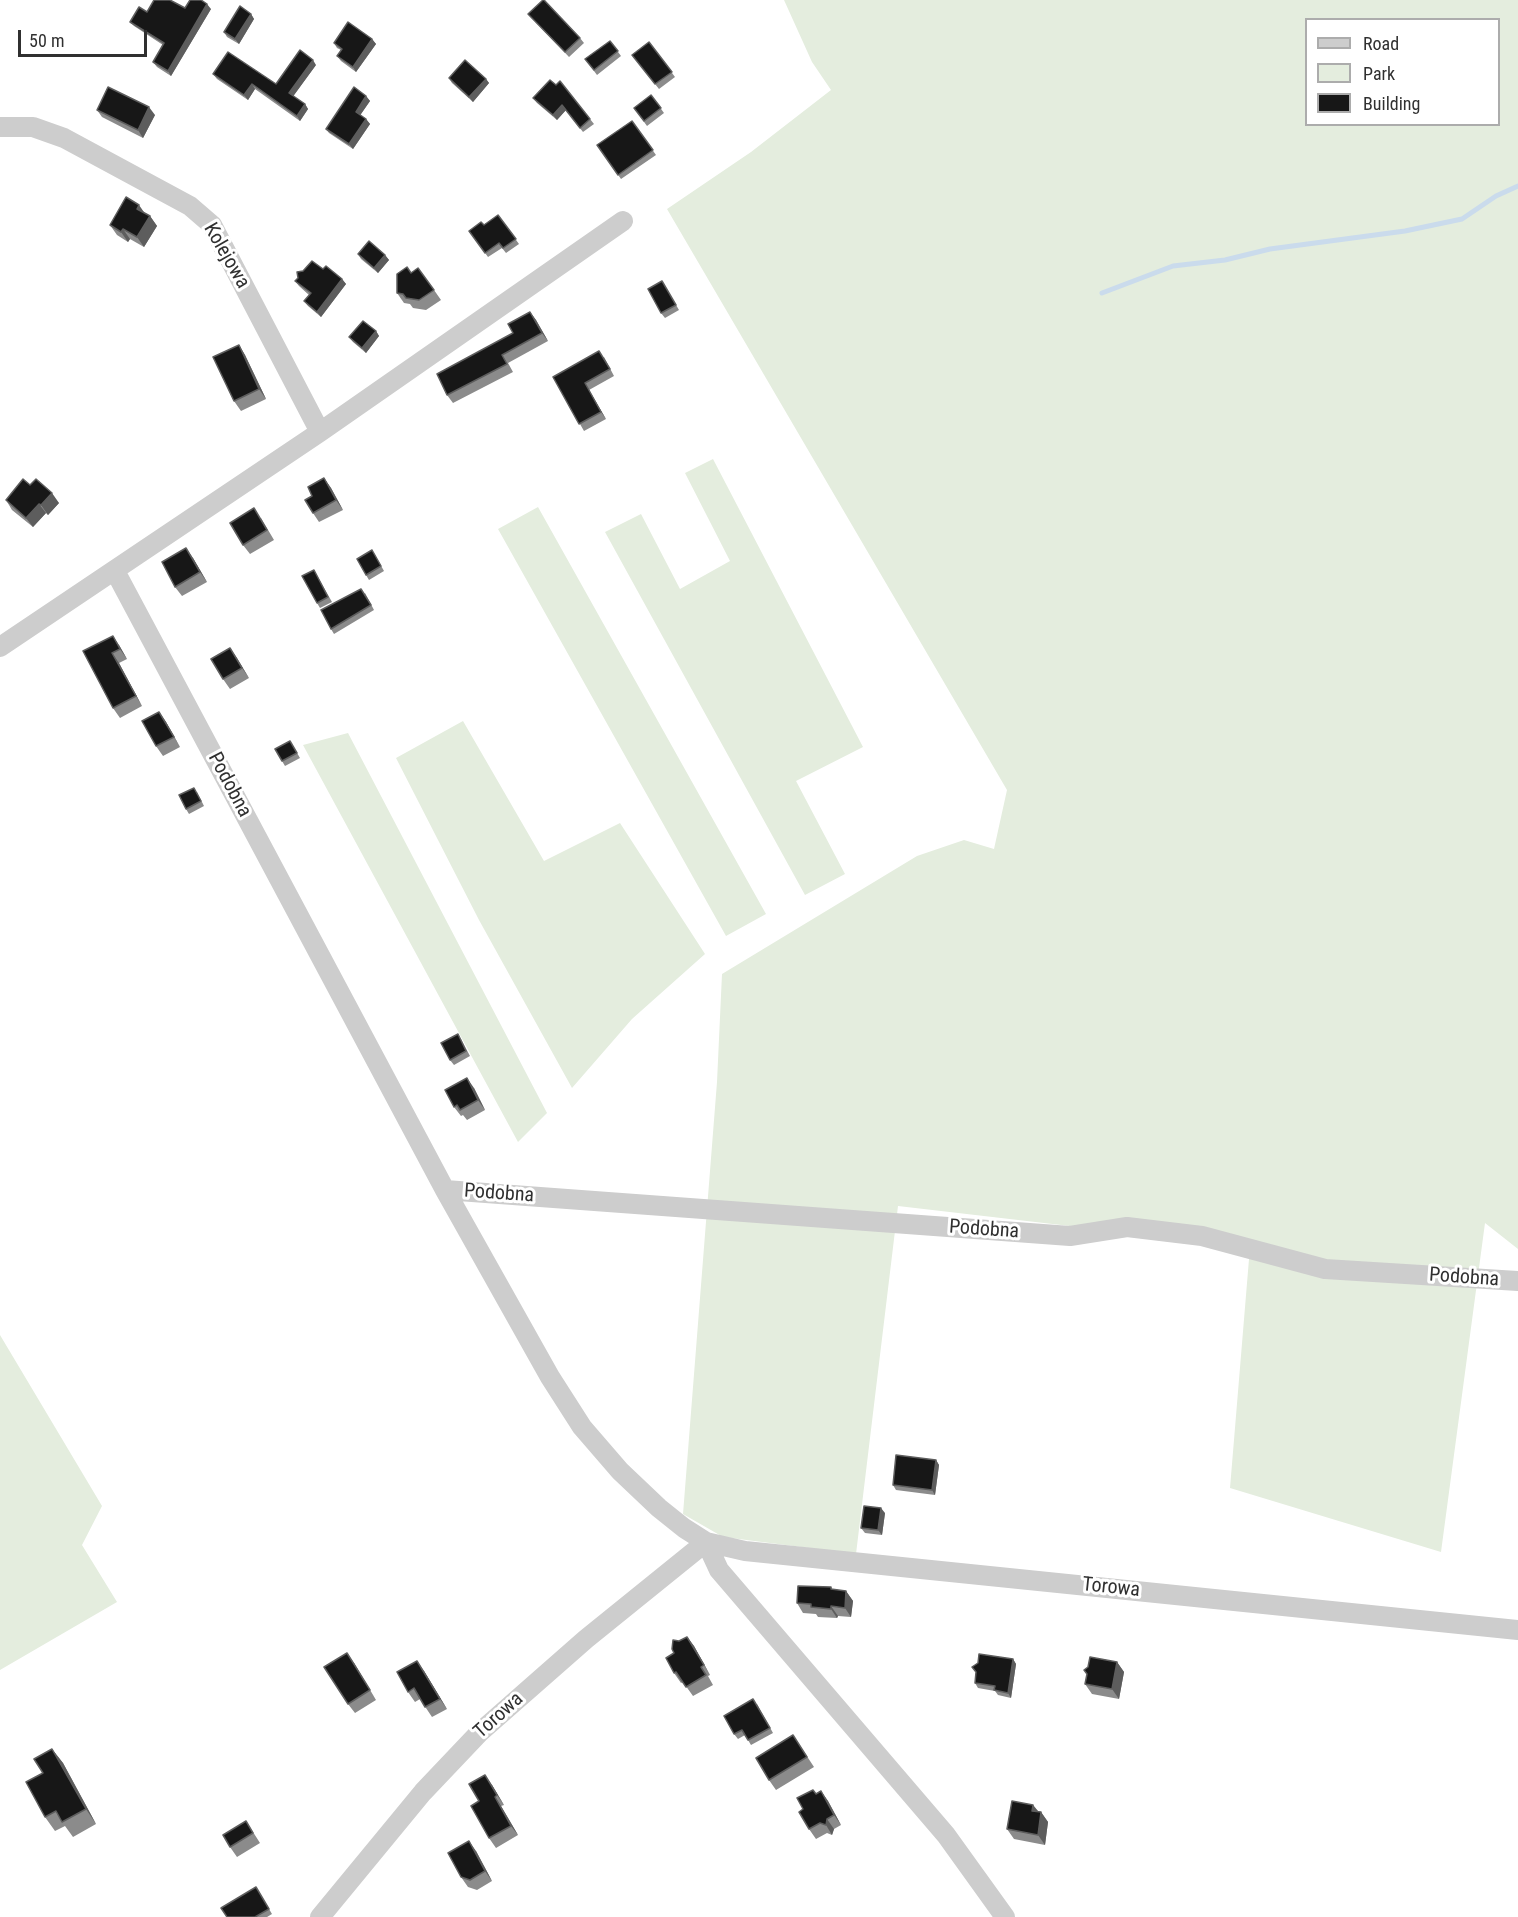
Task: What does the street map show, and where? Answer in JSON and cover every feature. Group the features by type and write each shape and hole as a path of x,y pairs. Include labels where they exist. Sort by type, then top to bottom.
{"street":[{"name":"Kolejowa","path":"0,127 33,127 64,138 190,206 212,225 320,432"},
{"path":"0,647 320,432 623,221"},
{"name":"Podobna","path":"114,571 445,1190 550,1377 582,1426 620,1471 659,1508 706,1542"},
{"name":"Podobna","path":"445,1190 1070,1236 1127,1227 1202,1236 1325,1269 1518,1281"},
{"path":"706,1542 719,1570 946,1835 1005,1917"},
{"name":"Torowa","path":"320,1917 423,1792 478,1733 586,1639 706,1542 745,1551 1518,1629"}],"green space":[{"path":"784,0 1518,0 1518,1249 1485,1223 1441,1552 1230,1488 1250,1247 898,1206 856,1554 723,1537 683,1514 717,1082 722,974 917,856 964,840 994,849 1007,790 667,209 751,152 831,90 812,62"},
{"path":"713,459 863,747 796,781 845,874 805,895 605,532 641,514 680,589 730,561 685,473"},
{"path":"538,507 766,914 726,936 498,529"},
{"path":"463,721 544,861 620,823 705,954 632,1019 572,1088 479,920 396,758"},
{"path":"348,733 547,1113 518,1142 303,745"},
{"path":"0,1335 102,1506 82,1545 117,1602 0,1670"}],"building":[{"path":"154,0 170,0 185,8 190,0 201,0 207,4 168,71 153,62 164,43 130,22 139,7 147,12"},
{"path":"543,0 580,38 565,52 528,14"},
{"path":"240,6 251,14 235,39 224,32"},
{"path":"348,22 372,39 353,67 337,56 342,49 334,43"},
{"path":"610,41 618,51 594,70 585,59"},
{"path":"649,42 672,72 655,84 632,55"},
{"path":"300,50 313,60 289,93 305,104 297,116 252,84 244,95 213,74 228,52 276,84"},
{"path":"465,60 486,79 469,97 449,78"},
{"path":"550,80 556,85 560,81 590,119 580,128 562,105 553,115 533,98"},
{"path":"108,87 149,107 138,130 97,110"},
{"path":"354,87 366,96 356,112 366,119 349,144 326,129"},
{"path":"651,95 661,108 644,121 634,108"},
{"path":"632,121 653,150 618,175 597,145"},
{"path":"126,197 139,205 137,209 150,216 137,237 123,229 121,232 110,225"},
{"path":"498,215 516,239 503,248 499,243 485,253 469,231 481,222 484,225"},
{"path":"369,241 385,255 374,268 358,254"},
{"path":"312,261 323,269 326,266 342,279 317,312 304,301 311,293 295,281 298,278 297,272 303,271"},
{"path":"407,267 411,273 418,268 434,290 419,300 406,298 403,294 397,293 397,274"},
{"path":"662,281 676,305 661,313 648,289"},
{"path":"530,312 542,333 502,355 507,364 447,395 437,374 513,333 508,324"},
{"path":"363,321 376,331 362,348 349,337"},
{"path":"239,345 259,389 234,401 213,357"},
{"path":"599,351 610,369 585,383 601,412 579,424 553,377"},
{"path":"324,478 336,500 313,513 305,500 312,496 308,487"},
{"path":"23,479 30,485 36,479 52,493 26,518 6,500"},
{"path":"254,508 267,530 243,545 230,523"},
{"path":"186,548 200,572 175,587 162,562"},
{"path":"372,550 381,566 366,575 357,559"},
{"path":"314,570 328,597 317,603 302,576"},
{"path":"361,589 371,605 331,629 321,610"},
{"path":"113,636 120,649 112,653 136,696 113,708 83,651"},
{"path":"230,648 242,668 223,679 211,659"},
{"path":"159,712 174,737 156,746 142,721"},
{"path":"290,741 297,753 282,761 275,749"},
{"path":"194,788 201,801 186,809 179,795"},
{"path":"458,1034 466,1051 450,1060 441,1043"},
{"path":"467,1078 478,1100 460,1110 457,1105 454,1107 445,1090"},
{"path":"896,1455 936,1460 932,1490 893,1485"},
{"path":"864,1506 881,1508 878,1530 861,1528"},
{"path":"798,1586 831,1587 831,1589 846,1591 845,1608 811,1607 811,1604 797,1603"},
{"path":"687,1637 704,1665 701,1667 706,1675 686,1687 676,1672 674,1673 666,1658 674,1653 673,1640 679,1641"},
{"path":"347,1653 370,1690 348,1704 324,1667"},
{"path":"979,1654 1013,1659 1008,1693 994,1690 995,1686 975,1683 976,1672 972,1667 978,1663"},
{"path":"1090,1657 1117,1662 1112,1689 1085,1684 1087,1674 1084,1670 1088,1667"},
{"path":"417,1661 440,1699 425,1707 414,1688 408,1692 397,1672"},
{"path":"753,1699 770,1728 748,1740 742,1730 734,1734 724,1716"},
{"path":"793,1735 807,1757 769,1780 756,1758"},
{"path":"52,1749 86,1809 62,1822 56,1811 45,1817 26,1782 43,1773 34,1759"},
{"path":"485,1775 511,1826 489,1838 471,1806 479,1801 469,1784"},
{"path":"813,1790 816,1794 821,1791 834,1815 827,1819 826,1825 820,1823 809,1829 799,1812 803,1809 797,1798"},
{"path":"1012,1801 1033,1805 1032,1811 1041,1812 1038,1835 1007,1829"},
{"path":"246,1821 253,1833 230,1847 223,1835"},
{"path":"469,1841 485,1871 470,1880 461,1877 448,1853"},
{"path":"256,1887 269,1909 255,1917 227,1917 221,1908"}],"waterway":[{"path":"1102,293 1173,266 1225,260 1270,249 1405,231 1462,219 1496,196 1518,186"}]}
